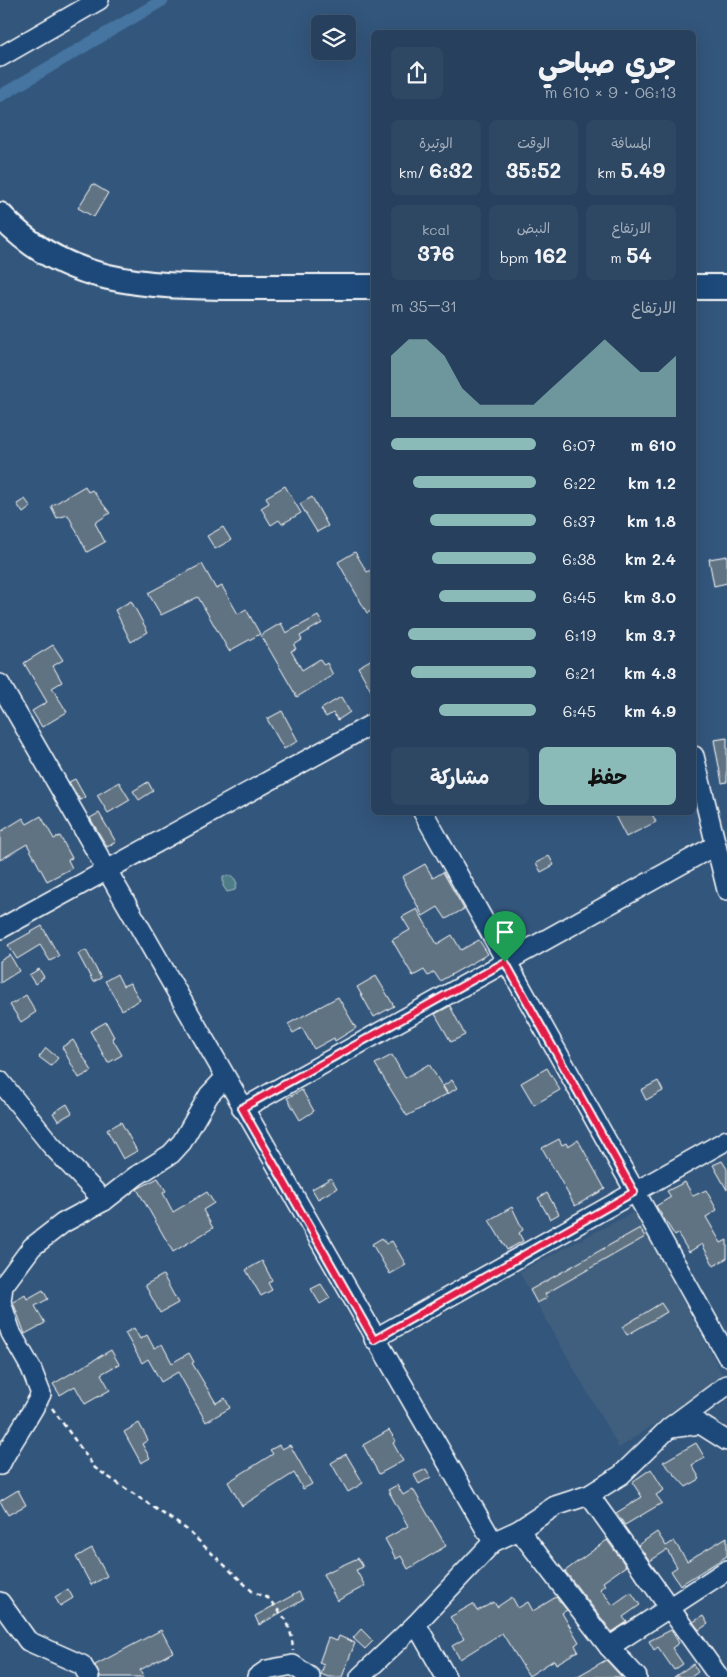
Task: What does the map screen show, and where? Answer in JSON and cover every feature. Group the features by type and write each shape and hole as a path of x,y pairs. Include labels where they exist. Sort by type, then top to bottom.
{"main road":[{"path":"0,215 12,229 56,259 113,280 157,286 371,287"},
{"path":"696,288 727,288"}],"street":[{"path":"0,56 99,0"},
{"path":"0,684 374,1340 493,1542"},
{"path":"0,929 371,725"},
{"path":"696,764 727,890"},
{"path":"425,815 505,962 727,1356"},
{"path":"242,1108 716,845"},
{"path":"0,1465 9,1446 31,1415 41,1394 31,1368 11,1332 1,1302 3,1286 32,1247 63,1223 104,1201 136,1176 171,1154 182,1142 210,1095 225,1078"},
{"path":"0,1081 51,1145 104,1201"},
{"path":"374,1340 727,1140"},
{"path":"0,1265 21,1262"},
{"path":"360,1677 416,1624 493,1542 519,1530 555,1506 589,1495 621,1475 669,1428 727,1385"},
{"path":"669,1428 700,1424 727,1441"},
{"path":"589,1495 719,1677"},
{"path":"519,1530 609,1647 637,1677"},
{"path":"609,1647 727,1570"},
{"path":"0,1602 28,1641 82,1665 89,1677"},
{"path":"416,1624 446,1677"},
{"path":"257,1677 267,1670 293,1664 310,1677"}],"path":[{"path":"41,1394 95,1468 186,1529 252,1591 268,1598 287,1621 292,1638 293,1664"}],"shaded area":[{"path":"634,1212 724,1377 619,1448 519,1272"}],"green space":[{"path":"223,876 233,876 237,883 235,890 227,892 223,886"}],"building":[{"path":"93,184 108,193 94,217 78,208"},
{"path":"85,486 88,492 92,490 110,513 95,523 105,542 87,552 68,515 57,518 51,506"},
{"path":"285,486 301,513 282,524 279,520 271,525 261,508 269,503 266,497"},
{"path":"312,497 328,526 317,532 300,504"},
{"path":"25,499 31,507 23,513 17,504"},
{"path":"223,527 231,540 215,549 207,536"},
{"path":"355,552 367,572 371,570 371,611 367,613 338,562"},
{"path":"727,556 727,583 714,586 709,559"},
{"path":"202,564 216,589 222,586 238,614 246,609 260,634 229,651 198,597 161,615 148,593"},
{"path":"131,601 148,632 131,642 115,610"},
{"path":"318,616 322,623 300,636 302,640 294,645 296,649 291,651 302,670 320,659 324,665 327,663 333,675 297,697 261,635 281,623 286,633"},
{"path":"53,645 63,660 53,666 62,682 52,688 67,712 42,727 32,711 47,702 24,663"},
{"path":"371,660 371,691 358,667"},
{"path":"341,697 350,712 338,720 333,713 326,717 321,709"},
{"path":"282,711 298,741 284,749 267,719"},
{"path":"727,738 727,782 722,783 714,740"},
{"path":"75,779 85,797 80,800 69,782"},
{"path":"119,782 130,800 108,813 97,795"},
{"path":"148,782 153,791 139,800 133,791"},
{"path":"99,813 116,842 107,847 90,818"},
{"path":"615,815 652,815 656,822 626,837"},
{"path":"41,816 54,839 60,836 72,858 68,860 72,868 47,881 27,844 0,860 0,832 23,818 27,824"},
{"path":"549,856 554,865 541,872 536,863"},
{"path":"425,864 433,878 443,872 464,909 446,919 438,907 423,916 402,877"},
{"path":"417,909 437,944 452,935 461,950 479,940 488,954 440,981 434,972 428,976 424,970 413,976 392,940 410,930 402,917"},
{"path":"42,926 59,956 50,961 40,945 17,959 8,945"},
{"path":"86,950 101,978 93,982 78,954"},
{"path":"10,955 19,971 0,983 0,961"},
{"path":"39,969 44,977 35,984 29,975"},
{"path":"117,974 123,986 130,983 140,1000 122,1010 105,981"},
{"path":"376,976 394,1006 374,1017 357,987"},
{"path":"26,995 36,1012 21,1022 10,1005"},
{"path":"338,997 356,1028 335,1041 334,1038 314,1049 302,1028 293,1033 288,1024"},
{"path":"450,1006 465,1035 451,1042 435,1014"},
{"path":"106,1022 114,1037 112,1038 122,1055 108,1063 90,1031"},
{"path":"73,1040 92,1071 79,1078 62,1047"},
{"path":"46,1048 58,1058 51,1066 39,1057"},
{"path":"392,1055 405,1078 429,1064 447,1094 407,1116 375,1064"},
{"path":"547,1068 560,1090 534,1105 521,1083"},
{"path":"452,1080 457,1088 448,1094 443,1086"},
{"path":"658,1081 663,1091 646,1100 641,1090"},
{"path":"302,1090 314,1111 300,1120 287,1098"},
{"path":"67,1104 72,1113 58,1121 53,1113"},
{"path":"121,1122 137,1151 123,1159 107,1130"},
{"path":"559,1139 562,1145 566,1143 568,1146 578,1140 605,1189 575,1206 542,1148"},
{"path":"722,1161 727,1169 727,1190 713,1165"},
{"path":"158,1178 166,1191 163,1193 173,1212 207,1192 214,1203 203,1210 213,1228 173,1252 137,1189"},
{"path":"331,1178 337,1188 318,1199 312,1189"},
{"path":"685,1182 693,1196 706,1190 717,1210 706,1217 721,1243 727,1240 727,1258 714,1266 702,1244 689,1252 678,1234 675,1236 656,1206 671,1197 667,1191"},
{"path":"547,1193 559,1214 550,1219 538,1198"},
{"path":"512,1207 523,1230 519,1233 523,1241 507,1250 489,1220"},
{"path":"640,1228 645,1237 545,1294 547,1298 537,1303 530,1290"},
{"path":"382,1238 386,1244 392,1241 406,1265 390,1274 372,1244"},
{"path":"262,1261 272,1280 268,1283 272,1290 261,1296 246,1270"},
{"path":"163,1275 178,1303 160,1313 145,1285"},
{"path":"321,1284 330,1298 320,1304 311,1289"},
{"path":"43,1290 48,1299 35,1306 45,1323 25,1334 13,1302 25,1295 27,1299"},
{"path":"661,1303 667,1312 627,1335 622,1327"},
{"path":"134,1328 140,1339 147,1335 154,1348 162,1344 172,1363 189,1353 194,1362 192,1363 216,1403 225,1398 230,1408 206,1422 178,1372 161,1382 148,1359 142,1363 125,1333"},
{"path":"111,1350 119,1364 101,1374 110,1390 85,1404 75,1386 60,1395 53,1384"},
{"path":"139,1423 148,1440 142,1444 150,1458 141,1463 124,1432"},
{"path":"389,1430 396,1441 393,1443 403,1461 379,1474 363,1445"},
{"path":"696,1443 705,1458 692,1465 700,1479 686,1487 663,1462"},
{"path":"279,1445 282,1449 290,1445 312,1484 303,1489 294,1473 242,1506 228,1482 273,1454 270,1450"},
{"path":"346,1454 363,1483 348,1492 331,1463"},
{"path":"426,1469 431,1477 419,1484 414,1475"},
{"path":"651,1469 664,1490 656,1495 662,1503 625,1525 616,1513 642,1497 632,1482"},
{"path":"397,1485 403,1495 413,1489 446,1546 408,1569 401,1556 396,1559 385,1539 408,1526 388,1490"},
{"path":"18,1490 26,1505 8,1515 0,1501"},
{"path":"657,1532 666,1546 674,1541 687,1561 727,1537 727,1556 680,1585 671,1571 677,1567 667,1550 650,1561 638,1545"},
{"path":"607,1540 626,1566 603,1582 605,1585 600,1589 613,1605 631,1592 640,1605 623,1617 627,1622 612,1632 565,1571"},
{"path":"92,1548 107,1576 91,1585 76,1557"},
{"path":"358,1558 363,1567 356,1570 365,1586 337,1601 323,1574"},
{"path":"68,1589 73,1598 60,1606 55,1597"},
{"path":"299,1592 303,1600 259,1625 255,1616"},
{"path":"512,1597 518,1608 528,1602 533,1611 556,1597 567,1610 562,1613 579,1642 575,1645 578,1651 556,1664 554,1660 529,1676 502,1633 460,1659 452,1646 464,1639 450,1617 473,1604 477,1611 494,1602 497,1607"},
{"path":"703,1616 708,1624 699,1630 693,1622"},
{"path":"361,1629 373,1641 365,1649 353,1638"},
{"path":"161,1630 173,1652 140,1670 144,1677 100,1677 95,1665"},
{"path":"671,1630 679,1643 672,1648 683,1664 674,1670 658,1647 654,1650 649,1641"},
{"path":"339,1636 355,1643 342,1677 328,1677 321,1674 324,1665 319,1663 328,1638 337,1641"},
{"path":"606,1660 622,1677 576,1677"},
{"path":"693,1664 698,1672 691,1677 674,1677"}],"waterway":[{"path":"0,96 163,0"}],"route":[{"path":"505,962 634,1192 374,1340 242,1108 505,962"}]}
